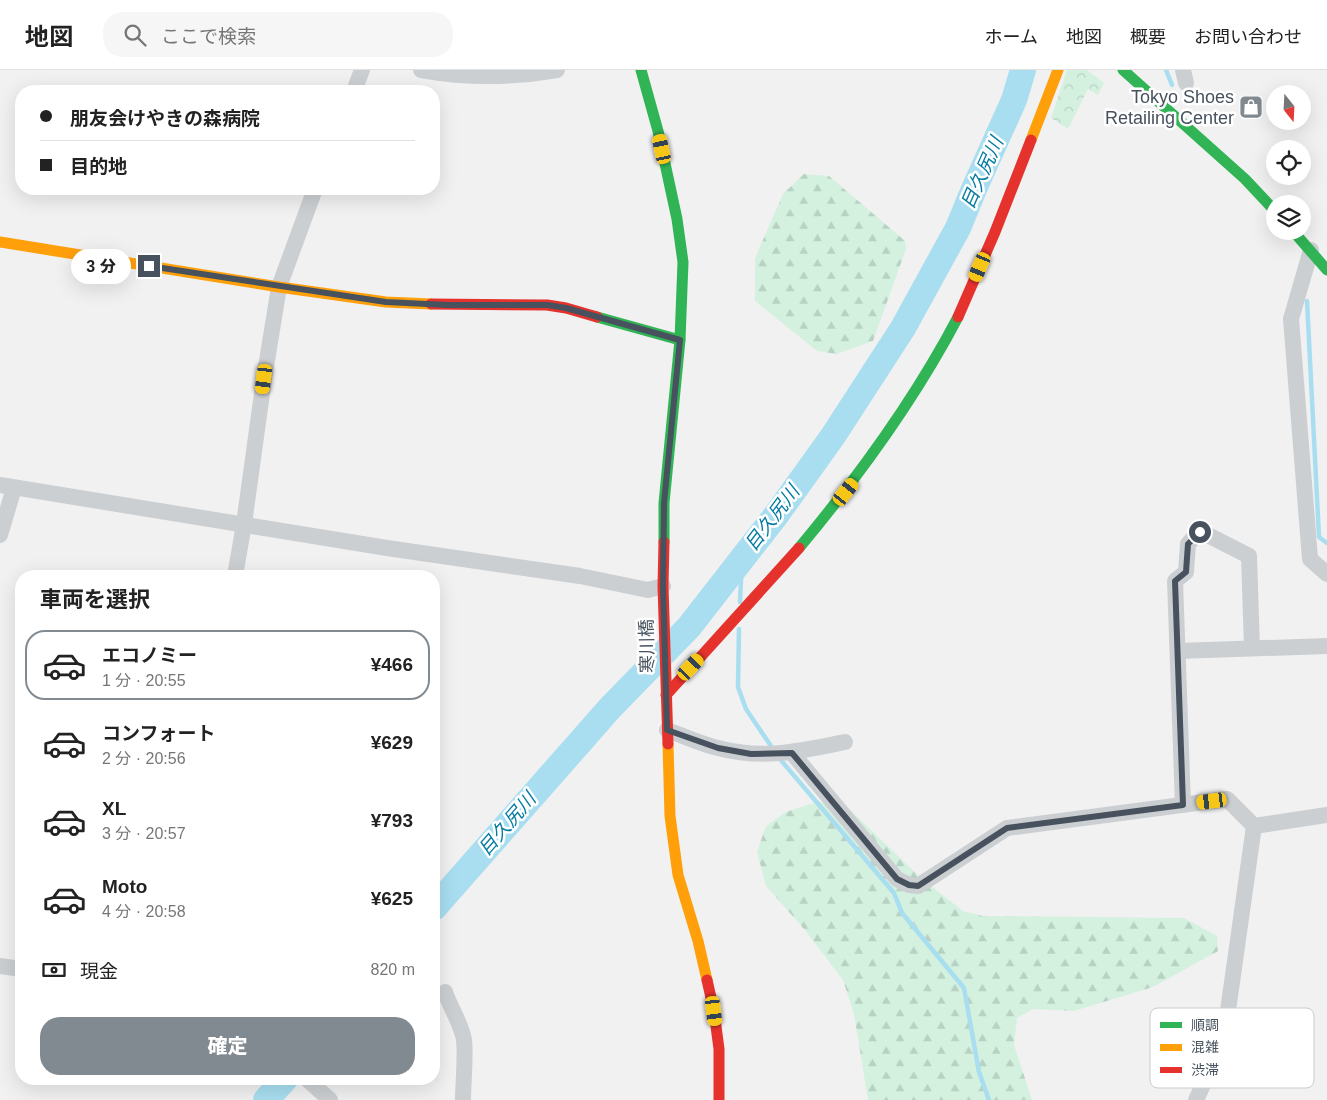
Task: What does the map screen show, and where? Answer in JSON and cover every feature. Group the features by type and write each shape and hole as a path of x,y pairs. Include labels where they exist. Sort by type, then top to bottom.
{"street":[{"path":"356,85 362,70"},
{"path":"421,70 464,76 528,75 557,70"},
{"name":"寒川橋","path":"641,70 658,131 677,219 683,262 680,340 664,503 663,586 670,816 678,875 698,941 714,1011 719,1050 720,1100"},
{"path":"666,691 816,529 856,480 918,388 959,315 1000,219 1058,70"},
{"path":"1123,70 1245,179 1266,202"},
{"path":"236,570 279,287 313,195"},
{"path":"1302,240 1327,270"},
{"path":"0,242 279,287 386,302 415,305 548,305 586,313 680,340"},
{"path":"1311,250 1291,319 1310,559 1327,574"},
{"path":"0,535 7,486 387,548 580,576 648,590 663,586"},
{"path":"1183,805 1175,581 1186,572 1188,544 1200,532 1249,556 1252,648"},
{"path":"1178,651 1327,646"},
{"path":"667,730 718,748 751,754 792,753 845,742"},
{"path":"792,753 897,879 909,885 918,886 1007,828 1227,799 1254,826"},
{"path":"1254,826 1327,815"},
{"path":"1228,1008 1254,826"},
{"path":"0,966 15,968"},
{"path":"445,992 464,1040 463,1100"},
{"path":"313,1085 330,1100"},
{"path":"1196,1100 1202,1088"}],"green space":[{"path":"1067,70 1087,70 1104,83 1098,95 1088,89 1068,129 1051,118"},
{"path":"804,174 829,176 905,241 906,249 873,341 837,354 817,351 755,301 755,258 783,194"},
{"path":"817,802 847,807 922,879 963,911 983,916 1184,918 1217,936 1218,951 1153,987 1074,1011 1033,1009 1017,1018 1014,1045 1032,1100 868,1100 854,1014 843,980 805,930 766,886 757,852 766,826 786,812"}],"waterway":[{"name":"目久尻川","path":"440,901 610,708 689,627 777,514 833,436 903,328 958,228 1014,100 1023,70"},
{"path":"1166,70 1172,85"},
{"path":"1307,301 1319,537 1327,543"},
{"path":"740,602 742,558"},
{"path":"739,629 738,687 746,709 773,749"},
{"path":"779,758 894,893 902,913 964,988 979,1072 989,1100"},
{"name":"目久尻川","path":"266,1100 280,1085"}],"traffic: fast":[{"path":"641,70 658,131 677,219 683,262 680,340 664,503 664,542"},
{"path":"1123,70 1245,179 1266,201"},
{"path":"1301,240 1327,270"},
{"path":"597,317 680,340"},
{"path":"799,548 843,493 904,408 958,317"}],"traffic: slow":[{"path":"1031,140 1058,70"},
{"path":"0,242 279,287 386,302 431,304"},
{"path":"668,744 670,816 678,875 698,941 707,980"}],"traffic: jam":[{"path":"958,317 995,232 1031,140"},
{"path":"431,304 547,305 566,308 597,317"},
{"path":"664,542 663,586 668,744"},
{"path":"666,695 799,548"},
{"path":"707,980 714,1011 719,1049 719,1100"}],"place":[{"name":"Tokyo Shoes Retailing Center","path":"1251,107"}],"route":[{"path":"149,266 279,287 415,305 548,305 586,313 680,340 664,503 663,586 667,730 718,748 751,754 792,753 897,879 909,885 918,886 1007,828 1183,805 1175,581 1186,572 1188,544 1200,532"}]}
